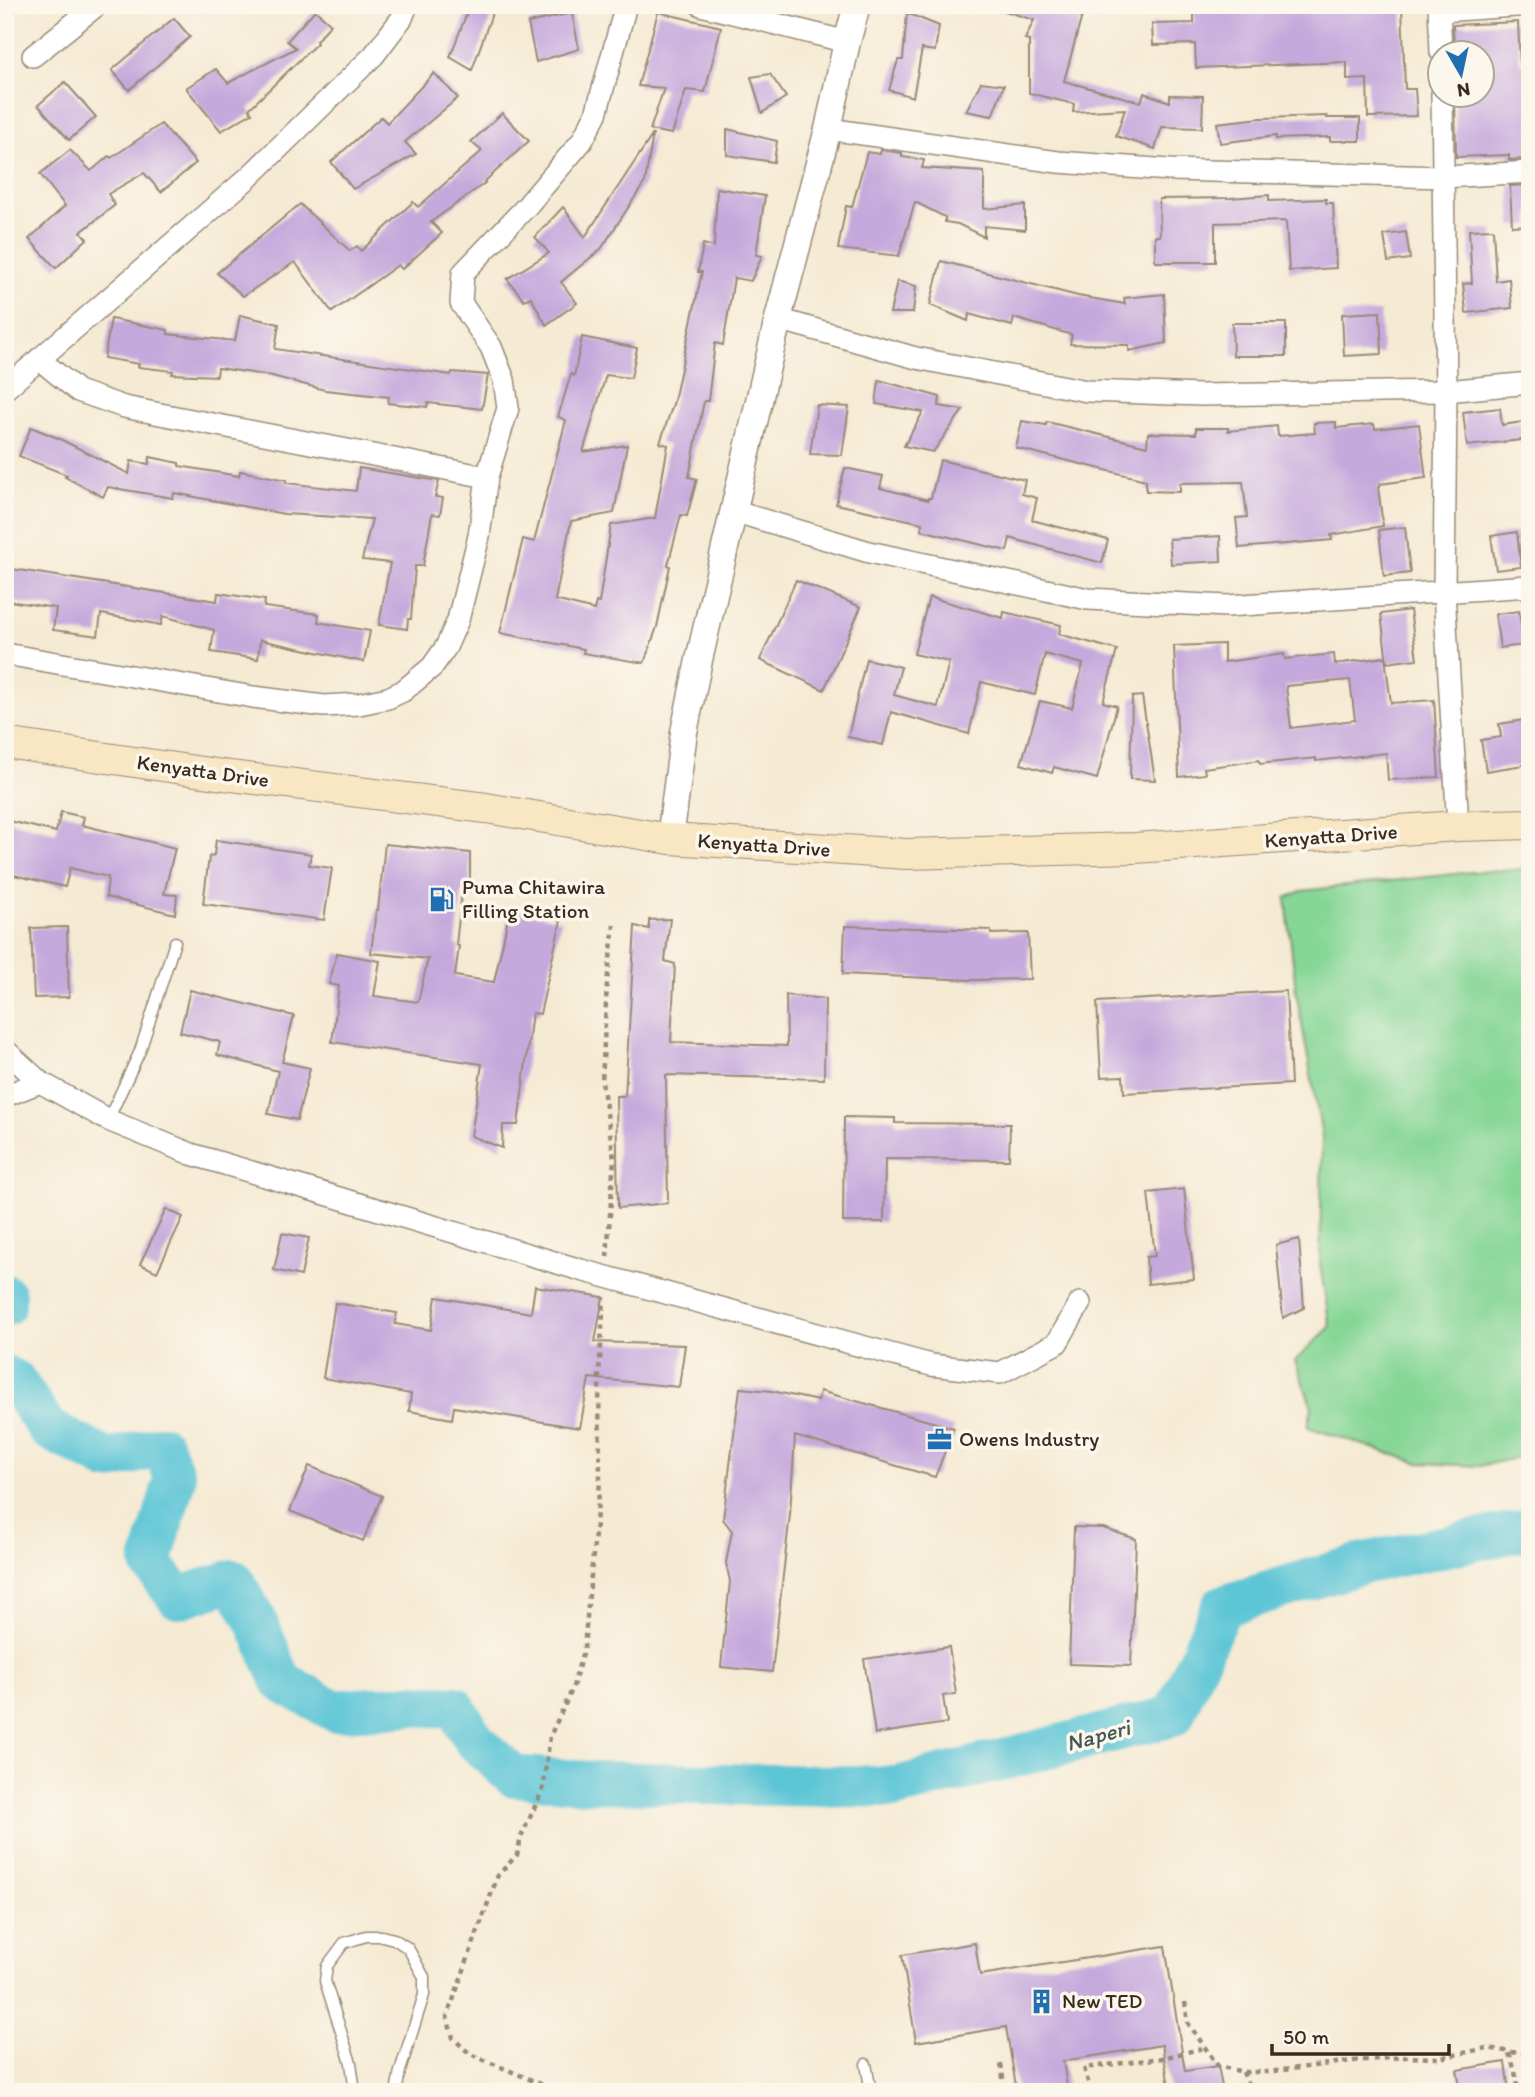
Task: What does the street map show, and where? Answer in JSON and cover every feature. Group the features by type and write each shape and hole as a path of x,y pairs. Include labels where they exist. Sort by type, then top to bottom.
{"main road":[{"name":"Kenyatta Drive","path":"5,743 223,775 486,808 670,839 907,854 1135,848 1270,841 1458,826 1530,824"}],"street":[{"path":"33,57 97,5"},
{"path":"5,389 249,177 374,55 402,18 407,5"},
{"path":"5,654 253,697 324,706 359,704 388,698 402,691 432,667 454,629 479,536 487,477 508,408 504,380 491,347 461,303 463,273 526,207 590,128 626,5"},
{"path":"701,5 847,42"},
{"path":"670,839 684,732 733,511 857,5"},
{"path":"1441,38 1440,8 1530,5"},
{"path":"1442,108 1446,391 1444,592 1458,826"},
{"path":"828,129 1058,162 1170,170 1444,177 1530,172"},
{"path":"778,319 916,358 1087,391 1200,395 1446,391 1530,383"},
{"path":"38,359 78,391 124,407 487,477"},
{"path":"733,511 869,551 1088,599 1227,606 1530,586"},
{"path":"5,1050 40,1082 108,1120 191,1154 605,1276 931,1365 1000,1373 1057,1343 1080,1303"},
{"path":"5,1096 40,1082"}],"lane":[{"path":"108,1120 140,1051 175,942"},
{"path":"355,2092 351,2063 325,1981 327,1966 344,1943 366,1936 394,1939 408,1948 424,1977 424,1995 396,2092"},
{"path":"866,2064 871,2092"}],"path":[{"path":"559,2092 470,2054 453,2038 447,2017 498,1875 517,1856 521,1837 543,1788 550,1736 572,1690 584,1647 600,1482 599,1376 614,1158 602,1082 607,983 614,925"},
{"path":"1185,2002 1188,2023 1218,2066 1242,2072 1268,2072 1404,2057 1439,2058 1487,2048 1530,2055"},
{"path":"1091,2092 1084,2068 1162,2058 1204,2048"},
{"path":"1509,2053 1516,2071 1518,2092"},
{"path":"1002,2064 1005,2092"},
{"path":"1242,2072 1251,2092"}],"green space":[{"path":"1530,869 1530,1455 1480,1466 1419,1463 1308,1427 1312,1407 1295,1361 1330,1327 1320,1264 1322,1136 1296,991 1286,898 1301,891 1472,872"}],"building":[{"path":"470,5 495,5 472,70 450,57"},
{"path":"1000,5 1085,5 1064,81 1141,102 1144,93 1170,102 1170,95 1203,96 1202,128 1162,127 1155,149 1116,136 1125,109 1073,112 1074,104 1029,93 1029,40 1025,39 1034,20 999,9"},
{"path":"1194,5 1402,5 1405,89 1415,89 1417,116 1368,117 1367,79 1347,80 1347,62 1196,68 1195,44 1153,45 1152,24 1194,23"},
{"path":"315,10 331,24 317,43 249,109 252,113 221,131 186,88 216,69 228,83 296,48 287,41"},
{"path":"658,12 721,27 705,92 686,90 672,134 650,130 664,88 638,86"},
{"path":"572,13 579,49 536,62 528,23"},
{"path":"907,13 939,26 935,51 922,49 913,97 889,90 898,60 903,60"},
{"path":"174,18 190,37 129,90 112,70"},
{"path":"1518,22 1520,64 1530,63 1530,159 1509,160 1509,155 1456,157 1455,108 1496,108 1496,38 1453,38 1453,25"},
{"path":"434,73 458,98 405,142 416,154 353,189 331,162 381,117 387,123"},
{"path":"770,74 786,97 762,113 751,77"},
{"path":"65,82 96,117 69,140 38,105"},
{"path":"981,82 1004,85 992,116 966,111"},
{"path":"502,113 529,141 485,183 431,222 442,233 402,269 398,265 332,312 295,262 243,296 217,273 300,204 350,251 357,246 361,251 413,202 418,207 482,151 471,142"},
{"path":"1261,118 1360,118 1360,141 1330,141 1330,137 1276,139 1276,136 1220,143 1217,123"},
{"path":"161,124 196,163 161,192 144,173 108,194 115,205 81,232 87,239 56,268 29,239 65,206 40,174 70,150 91,171 109,156 111,158"},
{"path":"727,129 777,141 774,162 727,155"},
{"path":"653,134 645,182 601,249 561,282 577,303 546,325 531,297 524,300 507,279 549,253 535,237 563,207 585,237"},
{"path":"881,150 924,160 922,168 984,172 984,209 1025,205 1025,230 984,226 984,237 958,224 945,222 945,217 915,202 899,256 838,249 846,206 852,207 867,152 880,154"},
{"path":"1530,185 1530,225 1512,226 1510,186"},
{"path":"717,188 765,196 756,255 762,256 751,281 734,278 723,345 715,343 708,401 704,401 689,477 697,479 687,516 681,515 668,565 670,566 657,627 644,663 583,653 584,649 500,633 523,539 534,542 566,420 558,417 571,374 574,376 582,337 637,348 631,378 606,375 583,452 627,445 614,513 571,521 555,600 594,610 596,602 599,603 611,525 655,518 668,445 660,443 674,401 702,272 698,272 703,244 714,247"},
{"path":"1269,195 1269,201 1326,199 1326,203 1333,203 1336,268 1289,271 1286,221 1215,223 1215,262 1155,262 1155,236 1160,236 1159,199"},
{"path":"1493,229 1496,281 1509,279 1512,308 1466,313 1463,284 1472,283 1469,230"},
{"path":"1406,232 1410,259 1388,262 1384,235"},
{"path":"941,261 1078,296 1125,304 1124,298 1164,294 1166,343 1129,351 1129,345 1070,344 1072,335 1014,318 1012,326 969,314 968,321 930,305"},
{"path":"897,281 916,286 913,313 890,313"},
{"path":"1380,312 1382,354 1344,356 1342,314"},
{"path":"240,315 279,324 275,349 451,375 452,372 488,375 482,409 428,403 427,407 388,403 389,397 325,390 272,376 218,368 217,376 172,374 173,371 138,367 139,364 104,358 111,319 168,330 168,334 235,341"},
{"path":"1232,323 1286,323 1286,356 1233,356"},
{"path":"879,380 940,397 939,406 963,410 933,452 904,446 923,412 876,404"},
{"path":"817,405 849,407 842,455 810,454"},
{"path":"1500,408 1502,425 1530,421 1530,439 1467,446 1463,412"},
{"path":"1022,421 1046,425 1047,422 1147,446 1148,433 1196,434 1196,428 1228,428 1228,431 1277,426 1278,436 1315,433 1314,423 1336,422 1336,428 1374,424 1375,429 1419,424 1426,478 1380,484 1378,487 1383,526 1331,535 1332,540 1239,548 1236,518 1247,517 1243,482 1180,483 1180,492 1146,491 1146,480 1016,448"},
{"path":"31,427 129,474 131,461 149,464 150,457 179,463 179,466 239,476 240,471 287,480 286,483 356,491 359,468 439,481 435,497 443,498 440,515 432,514 423,566 415,566 411,619 408,619 407,629 379,625 390,563 362,560 372,519 284,514 174,493 173,498 108,487 103,497 65,477 67,475 19,456"},
{"path":"940,460 1025,480 1022,494 1037,498 1032,520 1108,540 1102,563 1010,538 1007,551 921,530 922,523 836,504 845,468 883,476 880,488 928,500 931,498"},
{"path":"1405,527 1410,573 1384,576 1379,530"},
{"path":"1517,532 1521,567 1496,570 1491,536"},
{"path":"1220,536 1221,561 1171,564 1169,539"},
{"path":"12,569 217,601 218,593 265,600 264,607 319,614 318,622 370,631 364,662 260,640 258,659 211,652 214,630 163,616 161,625 101,614 98,636 53,630 56,608 8,601"},
{"path":"796,580 861,607 824,690 760,660"},
{"path":"929,597 1003,618 1004,612 1061,625 1059,634 1117,650 1103,702 1117,706 1097,779 1054,767 1052,773 1021,764 1040,701 1072,708 1083,664 1045,654 1035,695 981,682 969,734 891,712 883,745 848,737 866,659 901,667 894,695 938,707 949,662 914,654"},
{"path":"1410,610 1417,659 1387,663 1381,614"},
{"path":"1519,611 1524,645 1500,648 1495,614"},
{"path":"1224,644 1224,662 1284,654 1285,659 1334,654 1335,664 1385,657 1391,703 1434,700 1439,777 1388,780 1386,753 1316,761 1316,758 1260,764 1259,760 1204,768 1205,774 1179,777 1174,646","holes":["1350,680 1355,720 1291,728 1286,686"]},
{"path":"1142,696 1155,780 1130,779 1132,697"},
{"path":"1524,720 1527,734 1530,734 1530,764 1486,771 1481,740 1501,737 1499,724"},
{"path":"61,812 84,817 82,825 175,848 164,894 177,895 175,914 106,897 108,877 70,868 65,887 5,873 5,820 56,832"},
{"path":"216,840 311,854 309,865 332,868 324,920 203,904 209,857 214,855"},
{"path":"385,844 470,853 470,891 462,890 455,976 494,982 510,909 561,920 540,1014 532,1013 518,1125 503,1125 502,1148 471,1136 482,1064 332,1042 339,986 329,984 337,953 380,961 374,996 418,1002 428,959 371,953"},
{"path":"670,919 665,961 675,964 671,1042 787,1046 786,995 825,999 824,1079 666,1075 668,1203 618,1208 616,1096 625,1096 635,926 649,929 649,920"},
{"path":"845,926 991,930 991,934 1028,933 1030,979 972,980 843,974"},
{"path":"67,927 69,997 34,998 31,928"},
{"path":"190,990 294,1016 282,1062 310,1068 297,1120 268,1114 278,1071 217,1055 220,1042 180,1032"},
{"path":"1286,991 1291,1084 1124,1093 1123,1076 1101,1077 1097,1002"},
{"path":"844,1117 895,1118 895,1123 1010,1124 1009,1160 885,1159 884,1222 843,1222"},
{"path":"1184,1189 1194,1279 1148,1284 1146,1257 1155,1256 1148,1193"},
{"path":"166,1209 183,1217 157,1272 140,1264"},
{"path":"282,1233 309,1238 301,1276 274,1270"},
{"path":"1299,1239 1304,1308 1283,1318 1276,1245"},
{"path":"535,1286 603,1297 595,1342 685,1345 679,1387 589,1378 580,1428 454,1407 452,1419 409,1411 411,1394 323,1378 335,1303 397,1313 395,1324 431,1330 436,1297 531,1313"},
{"path":"740,1388 772,1391 818,1401 820,1391 954,1428 935,1477 795,1436 790,1514 772,1672 721,1667 730,1581 726,1563 732,1531 723,1519"},
{"path":"309,1466 382,1496 363,1541 290,1511"},
{"path":"1074,1527 1103,1528 1136,1539 1131,1666 1069,1664"},
{"path":"949,1647 956,1694 943,1696 947,1723 875,1734 864,1659"},
{"name":"New TED","path":"975,1943 980,1975 1165,1946 1185,2071 1218,2066 1223,2092 1170,2092 1162,2045 1063,2061 1068,2092 1017,2092 1006,2027 916,2042 902,1955"},
{"path":"1505,2062 1509,2092 1461,2092 1457,2070"}],"waterway":[{"path":"5,1295 5,1305"},
{"name":"Naperi","path":"5,1376 16,1382 48,1429 108,1460 162,1446 175,1478 151,1563 178,1598 233,1580 256,1620 282,1682 335,1711 409,1705 455,1707 475,1741 513,1776 589,1782 897,1787 1173,1716 1222,1606 1364,1563 1530,1529"}],"place":[{"name":"Puma Chitawira Filling Station","path":"442,899"},
{"name":"Owens Industry","path":"939,1439"},
{"name":"New TED","path":"1042,2001"}]}
